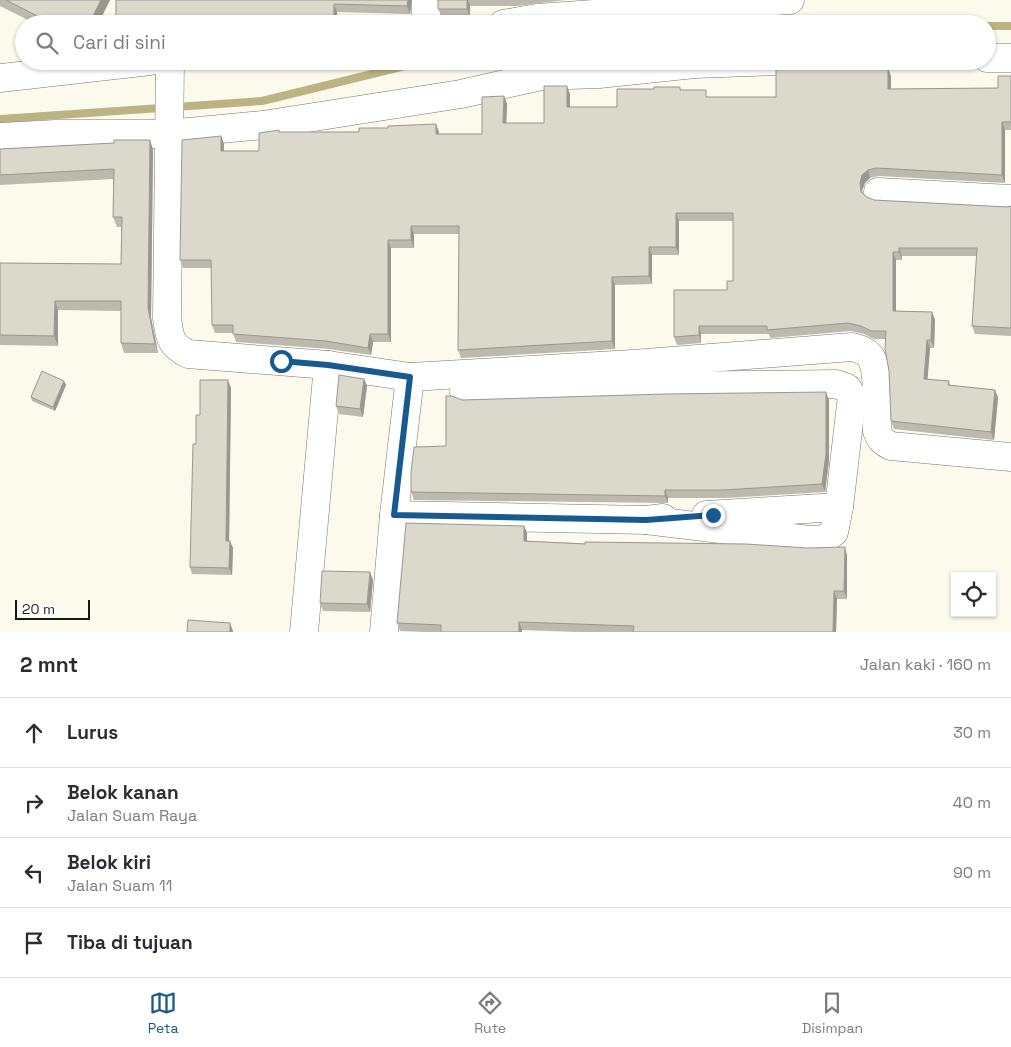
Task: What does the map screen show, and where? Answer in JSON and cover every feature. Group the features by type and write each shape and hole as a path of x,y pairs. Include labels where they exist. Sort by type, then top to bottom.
{"street":[{"path":"426,0 426,15"},
{"path":"609,15 790,0"},
{"path":"996,58 1011,58"},
{"path":"0,78 71,70"},
{"path":"170,70 167,318 169,335 177,348 188,354 328,365 409,385 668,386 836,384 847,388 852,396 839,507 646,520 394,515"},
{"path":"0,137 56,134 169,121 263,125 452,96 531,70"},
{"path":"565,70 599,74 637,70"},
{"path":"878,192 1011,199"},
{"path":"409,385 633,364 852,347 863,350 870,356 875,366 877,431 885,443 891,446 1011,457"},
{"path":"304,632 328,365"},
{"path":"384,632 394,515 409,385"}],"building":[{"path":"6,0 101,0 94,15 35,15"},
{"path":"116,0 408,0 407,6 334,4 334,15 116,15"},
{"path":"438,0 467,0 467,9 438,9"},
{"path":"776,70 888,70 888,89 998,88 998,76 1011,76 1011,122 1002,122 1002,175 876,168 868,170 862,175 860,183 861,192 874,200 1011,206 1011,328 972,326 977,248 899,248 899,252 893,252 893,311 932,312 931,340 927,340 924,379 949,381 948,385 995,390 991,432 891,421 889,371 885,349 886,331 871,331 848,323 767,330 767,326 699,326 699,335 674,337 674,290 727,290 727,281 733,281 733,213 676,213 676,247 649,247 649,276 612,277 612,341 458,350 459,226 411,226 411,240 388,240 388,334 370,334 368,348 326,341 233,334 233,325 212,325 211,260 180,260 182,140 221,136 221,151 259,151 259,133 279,130 279,132 359,132 359,128 388,128 388,126 436,124 436,134 482,134 482,97 504,96 503,123 544,123 544,86 567,86 567,107 617,107 617,89 654,89 654,87 706,90 706,97 776,97"},
{"path":"114,140 150,140 148,308 155,344 121,343 121,301 55,301 54,336 0,335 0,263 121,264 122,217 113,217 114,169 0,175 0,149 114,143"},
{"path":"42,371 64,381 53,407 31,397"},
{"path":"339,375 364,379 360,409 336,406"},
{"path":"200,380 228,380 226,541 230,541 229,568 190,567 193,444 196,444 196,415 200,415"},
{"path":"826,392 826,454 822,484 723,490 665,490 665,496 411,492 414,447 446,446 446,396 462,400 665,394"},
{"path":"406,523 524,526 524,541 585,544 585,542 746,544 807,548 845,547 844,591 834,591 833,632 633,632 634,626 519,622 519,632 441,632 441,625 397,623"},
{"path":"322,571 370,572 367,604 320,603"},
{"path":"188,620 230,623 230,632 187,632"}],"waterway":[{"path":"996,26 1011,26"},
{"path":"0,119 262,101 389,70"}],"route":[{"path":"281,361 328,365 410,377 394,515 646,520 713,515"}]}
